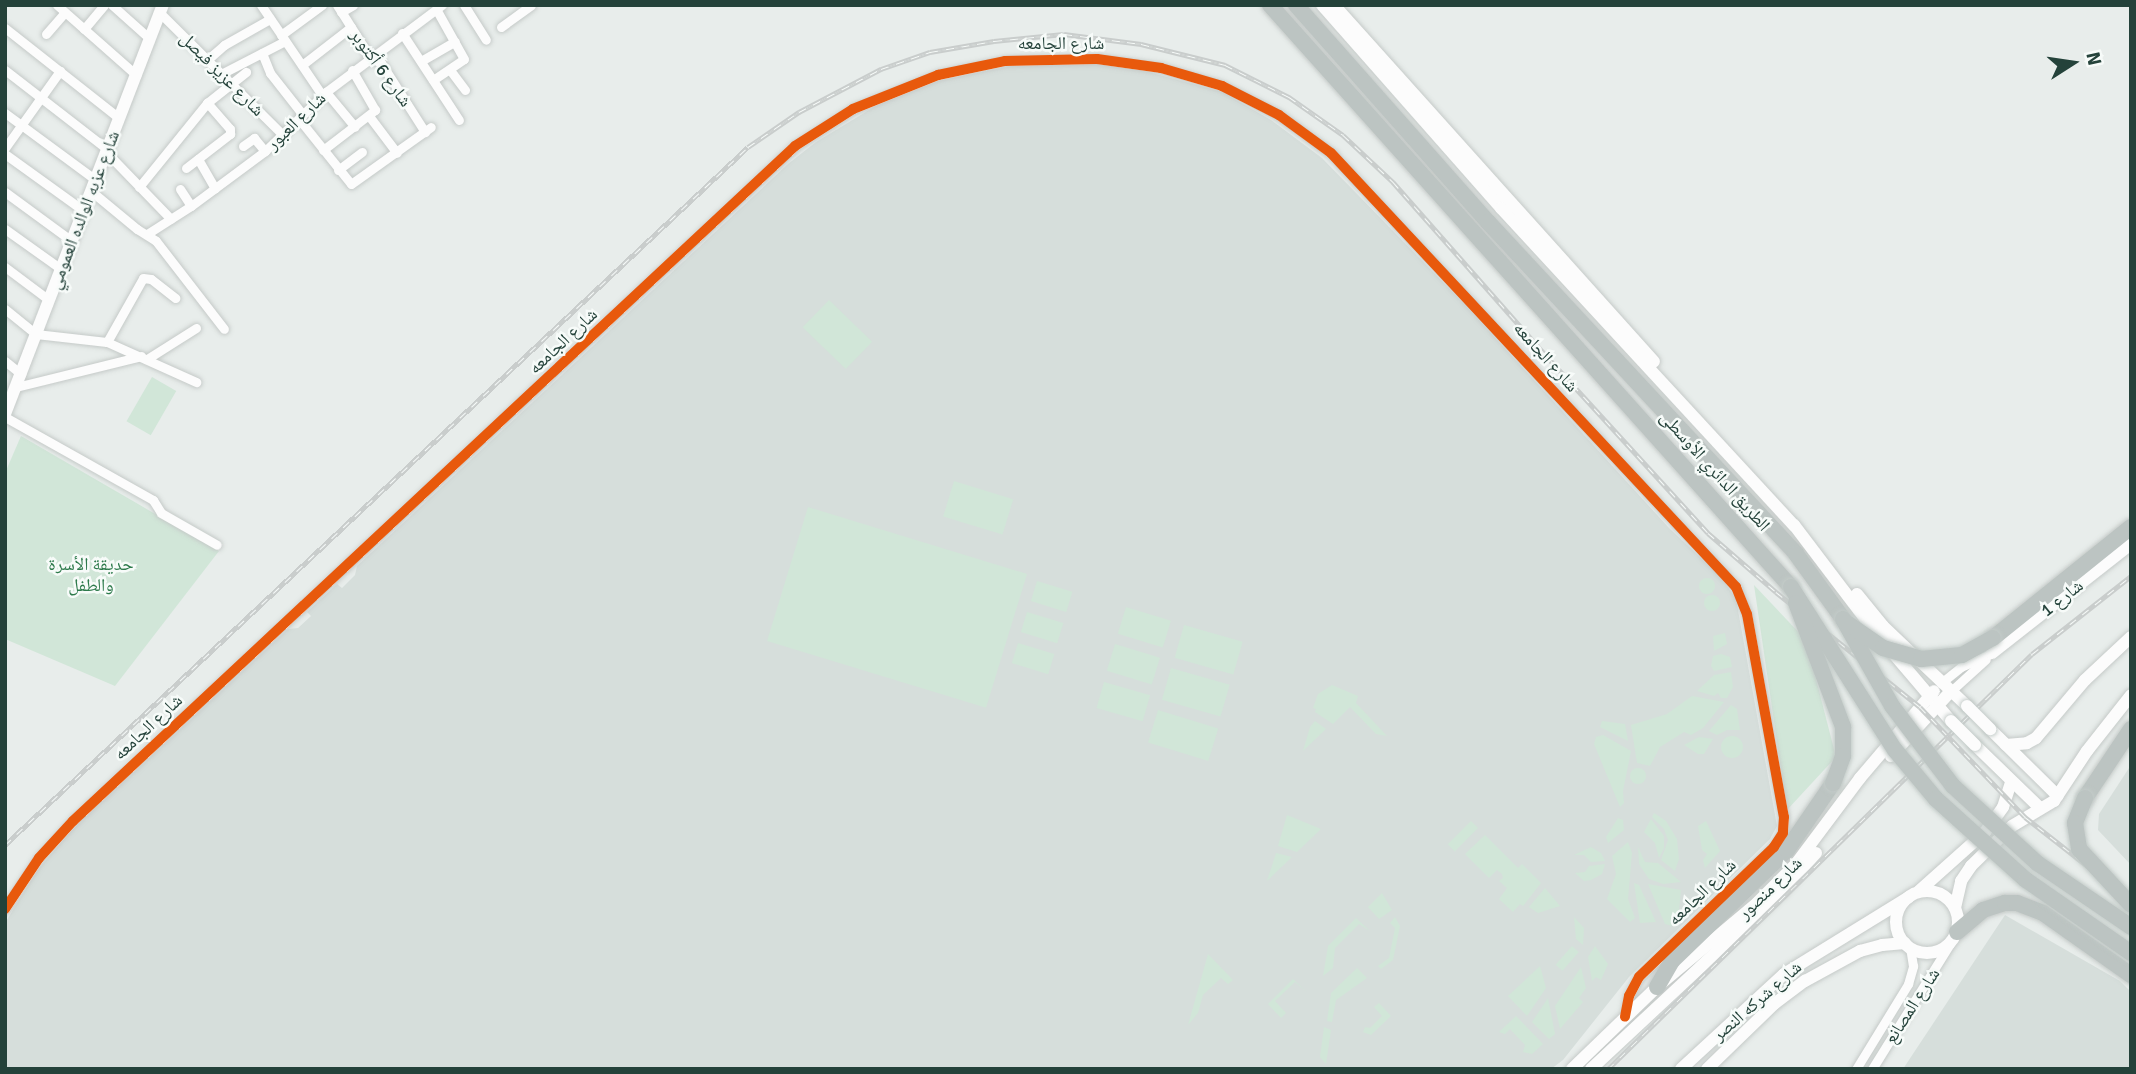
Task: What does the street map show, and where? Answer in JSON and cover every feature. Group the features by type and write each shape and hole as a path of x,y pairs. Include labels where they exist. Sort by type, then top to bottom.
{"highway":[{"name":"الطريق الدائري الأوسطى","path":"1270,5 1791,587 1828,640 1877,723 1929,791 2025,880 2131,953"},
{"name":"الطريق الدائري الأوسطى","path":"1296,5 1488,222 1796,554 1843,619 1892,706 1953,786 2037,863 2131,927"},
{"path":"1843,619 1883,648 1921,659 1962,655 1993,645 2131,527"},
{"path":"1657,987 1672,961 1787,850 1833,783 1843,756 1843,727 1791,587"},
{"path":"2131,729 2085,798 2075,823 2079,849 2131,905"},
{"path":"1954,937 1983,910 2005,903 2017,903 2043,913 2131,975"}],"street":[{"path":"84,30 104,5"},
{"path":"112,5 150,39"},
{"path":"261,5 302,65 355,127"},
{"path":"221,74 262,53 322,5"},
{"path":"339,9 353,5"},
{"path":"464,5 486,40"},
{"path":"1322,5 1501,208 1794,525 1876,633 1951,721 2040,808"},
{"path":"1334,5 1799,520 1883,626 2059,796"},
{"path":"501,27 529,6"},
{"path":"433,80 464,59 439,7"},
{"name":"شارع العبور","path":"147,234 191,206 265,151 324,93 439,7"},
{"path":"46,34 61,8 136,75"},
{"name":"شارع عزبه الوالده العمومي","path":"6,413 161,9"},
{"name":"شارع عزيز فيصل","path":"161,9 207,60 283,135"},
{"name":"شارع 6 أكتوبر","path":"339,9 370,57 381,63 428,129 397,153"},
{"path":"207,60 224,45 270,19"},
{"path":"302,65 351,27"},
{"path":"5,28 119,118"},
{"path":"402,33 459,120"},
{"path":"421,61 455,41"},
{"path":"262,53 270,73 349,183 354,184 397,153 369,116"},
{"name":"شارع الجامعه","path":"5,909 39,858 73,821 795,146 863,104 938,75 1016,60 1097,58 1161,68 1222,86 1279,115 1331,153 1736,587 1748,614 1784,817 1783,833 1774,847 1639,977 1629,996 1625,1017"},
{"path":"5,70 107,151 171,219"},
{"path":"323,150 374,112 375,105 352,70"},
{"path":"450,70 464,90"},
{"path":"5,148 60,71"},
{"path":"139,187 207,103 230,82 246,72"},
{"path":"186,168 230,132 207,103"},
{"path":"5,113 93,186 137,229 147,234 200,294 203,303 224,328"},
{"path":"243,146 254,138 265,151"},
{"path":"338,170 362,152"},
{"path":"5,154 84,211"},
{"path":"198,159 215,188"},
{"path":"180,189 191,206"},
{"path":"5,192 72,241"},
{"path":"5,229 61,269"},
{"path":"5,267 49,300"},
{"path":"107,342 144,278 150,278 176,298"},
{"path":"5,309 36,334 107,342 196,382"},
{"path":"16,387 144,358 196,328"},
{"path":"5,361 21,374"},
{"path":"6,413 153,500 161,513 217,545"},
{"name":"شارع 1","path":"1946,687 1993,645 2131,544"},
{"path":"2006,745 2021,745 2036,738 2085,680 2131,637"},
{"name":"شارع منصور","path":"1591,1069 1791,881 1818,850 1868,781 1946,687"},
{"path":"1955,908 1937,892 1914,894 1901,905 1896,922 1907,946 1932,953 1954,937 1957,890 1965,873 2012,826 2059,796 2087,751 2131,695"},
{"name":"شارع منصور","path":"1572,1069 1657,987 1757,903 1795,865 1860,778 1934,701"},
{"name":"شارع شركه النصر","path":"1682,1069 1789,970 1914,894 1985,832 2003,807 2011,782"},
{"name":"شارع المصانع","path":"1872,1069 1954,937"},
{"name":"شارع شركه النصر","path":"1707,1069 1774,1004 1805,981 1860,951 1882,945 1907,946"},
{"name":"شارع المصانع","path":"1856,1069 1908,984 1913,965 1907,946"}],"shaded area":[{"path":"1081,62 1141,70 1222,92 1271,120 1322,158 1467,307 1669,528 1720,576 1736,599 1777,826 1770,839 1629,977 1563,1060 1551,1069 5,1069 5,923 37,871 71,831 288,629 298,628 311,616 307,612 337,584 342,588 355,575 357,566 788,164 816,142 879,104 938,81 1022,64"},
{"path":"2131,765 2131,865 2098,830 2099,814"},
{"path":"2005,915 2120,981 2131,992 2131,1069 1903,1069"}],"green space":[{"path":"829,300 872,342 846,369 803,327"},
{"path":"152,377 176,391 151,435 126,421"},
{"name":"حديقة الأسرة والطفل","path":"21,436 219,551 115,686 5,639 5,473"},
{"path":"954,481 1013,499 1002,535 943,516"},
{"path":"808,507 1027,574 986,708 767,641"},
{"path":"1707,578 1713,580 1713,592 1707,594 1701,592 1699,586 1701,580"},
{"path":"1037,581 1072,592 1066,612 1031,601"},
{"path":"1754,585 1806,640 1836,757 1787,810"},
{"path":"1712,595 1718,597 1718,609 1712,611 1706,609 1704,603 1706,597"},
{"path":"1126,607 1171,621 1163,648 1118,634"},
{"path":"1027,612 1063,623 1057,643 1021,632"},
{"path":"1184,625 1243,642 1233,674 1175,658"},
{"path":"1725,633 1727,644 1714,651 1713,636"},
{"path":"1018,643 1054,654 1048,674 1012,663"},
{"path":"1115,644 1160,658 1152,685 1107,671"},
{"path":"1721,654 1730,657 1732,667 1714,671 1711,666 1713,656"},
{"path":"1171,668 1230,685 1221,717 1162,700"},
{"path":"1731,672 1733,687 1727,698 1721,698 1718,693 1714,696 1697,691 1714,675"},
{"path":"1104,682 1150,695 1143,721 1097,708"},
{"path":"1332,685 1358,696 1356,703 1387,736 1376,734 1350,707 1333,724 1315,712 1316,709 1313,708 1318,694"},
{"path":"1692,696 1724,702 1703,728 1691,735 1684,732 1660,747 1650,766 1637,763 1631,725 1667,714"},
{"path":"1731,705 1737,709 1740,730 1727,730 1717,735 1709,731"},
{"path":"1158,710 1218,728 1208,761 1148,743"},
{"path":"1315,721 1326,729 1303,751 1310,727"},
{"path":"1602,721 1625,724 1628,741 1600,727"},
{"path":"1603,735 1631,751 1623,791 1624,803 1620,807 1594,744 1596,737"},
{"path":"1732,736 1740,739 1743,747 1740,755 1732,758 1724,755 1721,747 1724,739"},
{"path":"1699,737 1713,739 1704,754 1698,754 1684,745"},
{"path":"1638,768 1644,770 1644,782 1638,784 1632,782 1630,776 1632,770"},
{"path":"1654,813 1666,821 1677,839 1679,859 1675,871 1661,860 1668,840 1664,829 1652,817"},
{"path":"1287,815 1321,829 1297,852 1278,846"},
{"path":"1618,818 1623,820 1624,830 1608,843 1606,837"},
{"path":"1651,819 1664,836 1664,848 1659,858 1655,843 1644,832"},
{"path":"1471,821 1478,828 1455,851 1448,844"},
{"path":"1706,821 1720,851 1705,868 1703,860 1707,854 1702,850 1698,826"},
{"path":"1485,835 1518,868 1522,864 1541,883 1523,906 1520,904 1513,912 1499,899 1507,888 1499,881 1503,878 1502,874 1497,870 1489,878 1465,854"},
{"path":"1628,842 1632,853 1628,899 1635,918 1630,922 1607,899 1616,874 1612,856"},
{"path":"1591,847 1601,853 1605,861 1591,862 1584,855 1574,855"},
{"path":"1638,847 1645,862 1658,863 1681,882 1663,884 1649,879 1639,864"},
{"path":"1276,853 1292,857 1267,881"},
{"path":"1605,864 1602,874 1591,880 1584,881 1575,873 1585,872 1589,866"},
{"path":"1634,883 1639,885 1656,922 1640,923"},
{"path":"1648,884 1681,890 1679,910 1672,926 1665,924"},
{"path":"1545,888 1560,906 1538,913 1529,907"},
{"path":"1382,893 1392,910 1379,919 1368,907"},
{"path":"1395,917 1400,926 1393,960 1381,969 1378,966 1389,958 1395,928 1390,923"},
{"path":"1574,917 1584,928 1583,945 1576,939"},
{"path":"1356,918 1370,931 1359,924 1335,948 1333,968 1323,976 1328,946"},
{"path":"1572,946 1579,952 1562,971 1556,965"},
{"path":"1595,946 1608,964 1601,980 1596,977 1592,981 1588,957"},
{"path":"1208,954 1233,980 1228,984 1221,978 1203,995 1198,1013 1188,1025"},
{"path":"1540,966 1546,988 1527,1016 1508,996"},
{"path":"1581,967 1586,988 1579,998 1583,1002 1560,1029 1555,1006"},
{"path":"1357,968 1367,978 1336,1000 1332,1022 1327,1021 1331,993"},
{"path":"1293,979 1307,992 1295,982 1275,1001 1286,1013 1281,1018 1268,1004"},
{"path":"1548,998 1555,1034 1549,1039 1532,1022"},
{"path":"1379,1003 1391,1016 1371,1035 1363,1032 1365,1027 1370,1028 1382,1016 1374,1007"},
{"path":"1516,1016 1543,1044 1532,1054 1523,1052 1525,1045 1510,1029 1505,1034 1499,1032"},
{"path":"1324,1027 1331,1030 1326,1064 1320,1057"}],"railway":[{"path":"5,845 748,147 799,112 881,69 930,52 994,41 1064,34 1141,44 1225,65 1289,97 1343,135 1393,182 1708,533 1776,592 1920,707 2025,817 2131,900"},
{"path":"1608,1069 2032,654 2131,576"}],"cycle path":[{"path":"5,909 39,858 73,821 795,146 853,109 938,75 1005,61 1097,59 1161,68 1222,86 1279,115 1331,153 1736,587 1747,614 1784,817 1783,833 1774,847 1639,977 1629,996 1625,1017"}]}
